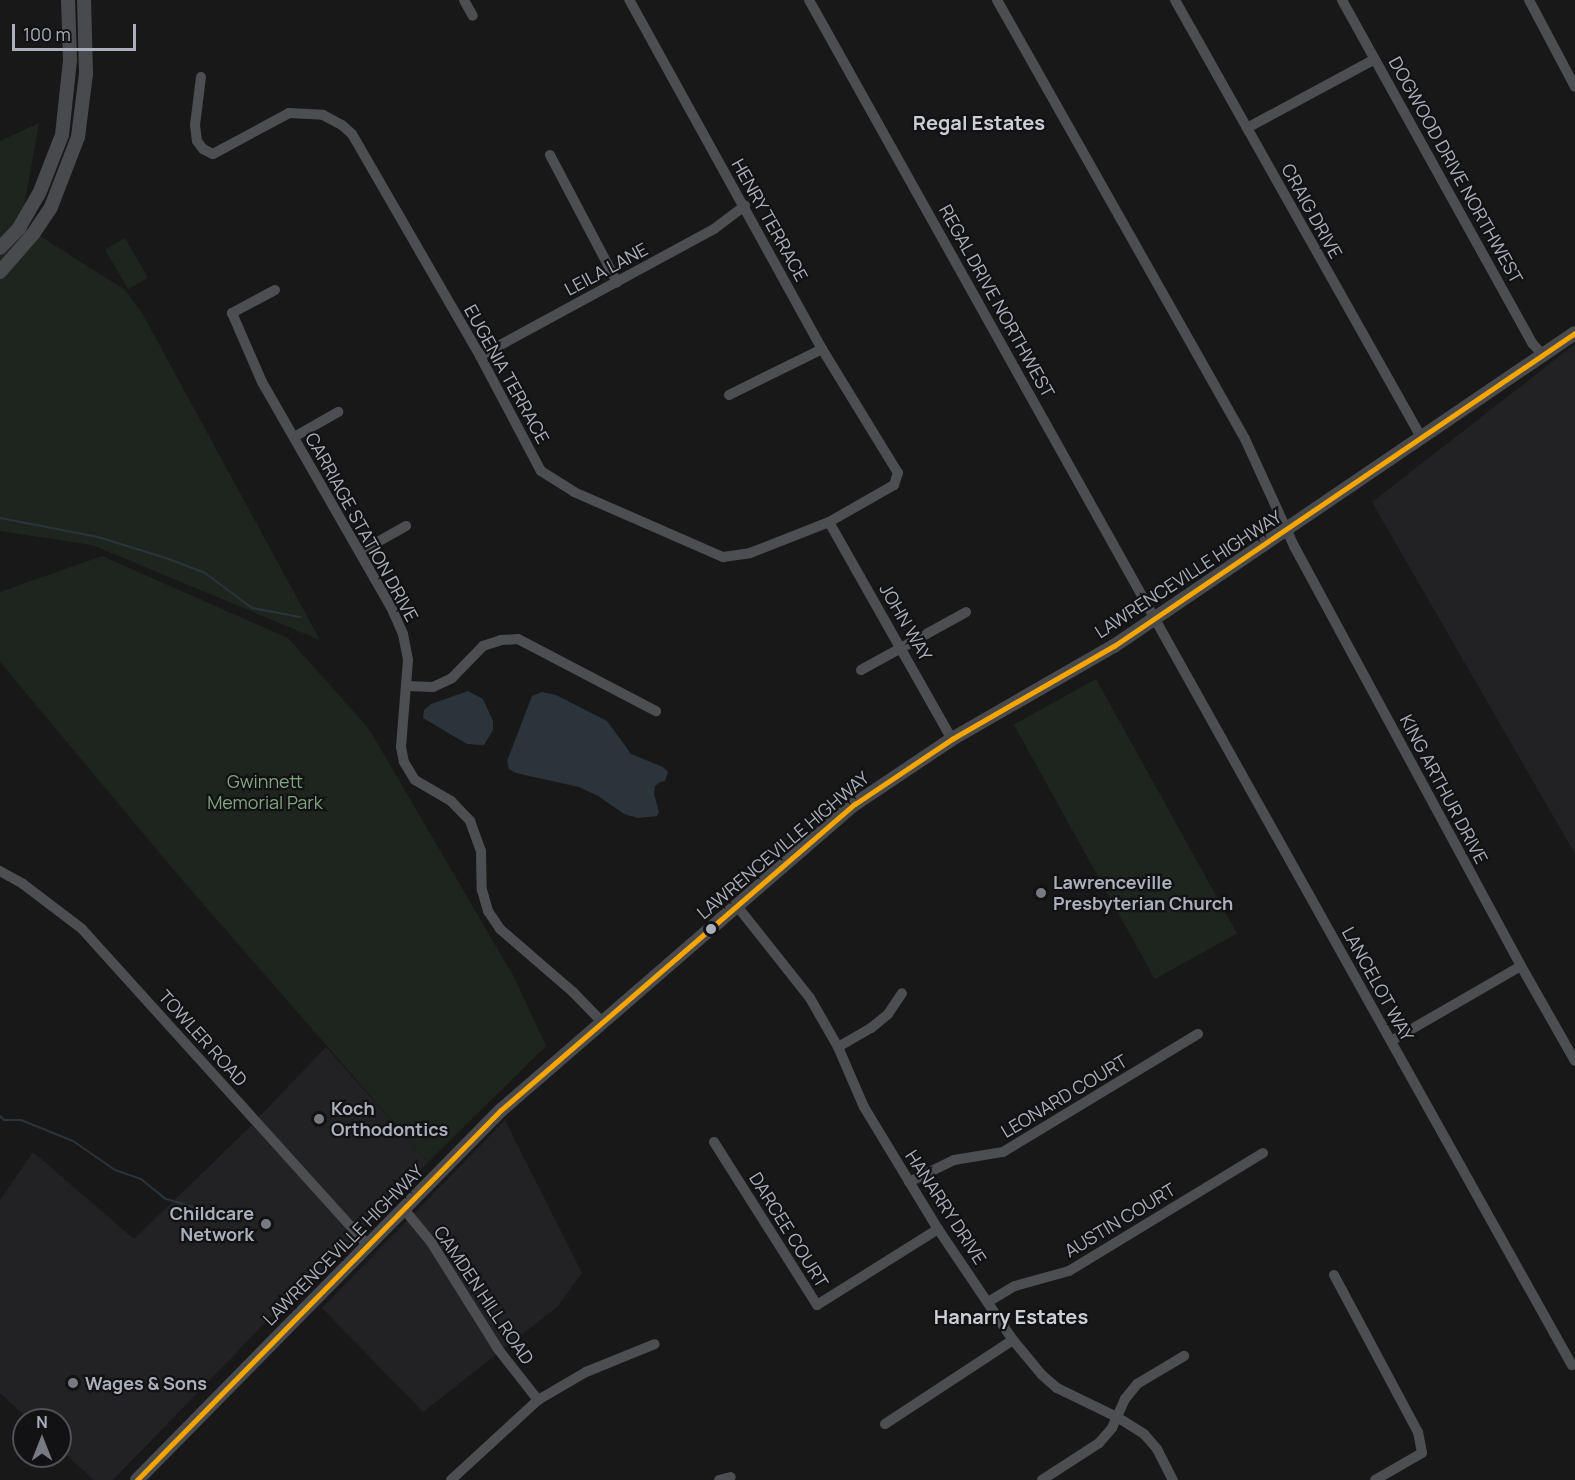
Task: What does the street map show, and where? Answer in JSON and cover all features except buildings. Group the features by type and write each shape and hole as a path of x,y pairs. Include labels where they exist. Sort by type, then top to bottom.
{"main road":[{"path":"0,248 19,228 39,194 62,135 69,90 68,0"},
{"path":"0,272 33,234 51,207 75,147 84,107 86,75 84,0"},
{"name":"LAWRENCEVILLE HIGHWAY","path":"137,1480 500,1111 855,804 952,739 1114,646 1575,333"}],"street":[{"path":"464,0 473,16"},
{"name":"HENRY TERRACE","path":"629,0 745,206 822,349 886,453"},
{"name":"REGAL DRIVE NORTHWEST","path":"809,0 1155,619"},
{"path":"997,0 1245,439 1287,530"},
{"name":"CRAIG DRIVE","path":"1175,0 1421,437"},
{"name":"DOGWOOD DRIVE NORTHWEST","path":"1342,0 1533,344 1543,355"},
{"path":"1529,0 1574,88"},
{"path":"1247,128 1375,58"},
{"name":"EUGENIA TERRACE","path":"201,77 196,133 203,149 213,154 289,113 323,115 342,125 352,134 480,356 541,471 574,492 723,557 750,553 829,522 894,485 898,473 886,453"},
{"path":"550,155 617,282"},
{"name":"LEILA LANE","path":"480,356 714,229 745,206"},
{"name":"CARRIAGE STATION DRIVE","path":"275,290 232,313 262,382 360,552 403,634 408,660 400,747 404,762 415,780 451,801 470,821 481,851 482,890 488,912 500,929 573,992 603,1023"},
{"path":"729,395 822,349"},
{"path":"294,437 338,412"},
{"name":"JOHN WAY","path":"829,522 952,739"},
{"path":"360,552 406,526"},
{"name":"KING ARTHUR DRIVE","path":"1287,530 1521,966 1575,1061"},
{"path":"861,670 966,612"},
{"name":"LANCELOT WAY","path":"1155,619 1572,1365"},
{"path":"406,686 433,687 452,678 483,646 501,640 518,639 656,711"},
{"name":"TOWLER ROAD","path":"0,871 23,884 82,929 367,1244"},
{"name":"HANARRY DRIVE","path":"737,906 810,998 838,1047 864,1107 938,1229 1012,1340 1042,1375 1057,1388 1117,1417 1144,1434 1157,1449 1173,1480"},
{"path":"1391,1041 1521,966"},
{"path":"838,1047 871,1028 888,1014 902,993"},
{"name":"LEONARD COURT","path":"909,1182 954,1160 1003,1152 1198,1034"},
{"name":"DARCEE COURT","path":"714,1142 818,1305 938,1229"},
{"name":"AUSTIN COURT","path":"988,1302 1014,1287 1069,1270 1263,1154"},
{"name":"CAMDEN HILL ROAD","path":"403,1208 431,1242 498,1349 538,1400"},
{"path":"1334,1275 1418,1432 1422,1453 1375,1480"},
{"path":"885,1424 1012,1340"},
{"path":"451,1480 538,1400 586,1372 655,1344"},
{"path":"1042,1480 1099,1443 1117,1417 1125,1399 1137,1384 1184,1356"},
{"path":"719,1480 731,1477"}],"shaded area":[{"path":"1575,344 1575,854 1372,502"},
{"path":"468,691 483,699 493,721 493,730 484,745 467,744 423,718 424,710 431,704"},
{"path":"542,692 556,695 607,721 631,754 663,767 668,772 665,781 655,786 654,794 659,812 657,816 638,818 624,814 598,796 579,787 516,773 509,769 507,761 532,696"},
{"path":"326,1047 428,1162 367,1226 355,1225 257,1119"},
{"path":"505,1120 582,1273 557,1307 423,1412 322,1308"},
{"path":"252,1125 350,1232 352,1240 304,1289 290,1297 113,1480 94,1480 72,1460 72,1408 16,1408 0,1393 0,1200 33,1152 134,1239"}],"green space":[{"path":"39,123 21,224 125,290 142,313 320,640 92,545 0,531 0,141"},
{"path":"125,238 148,278 128,289 105,250"},
{"name":"Gwinnett Memorial Park","path":"102,556 288,638 369,729 514,977 546,1046 428,1162 184,882 0,662 0,592"},
{"path":"1096,679 1237,934 1155,979 1014,725"}],"waterway":[{"path":"0,518 98,537 166,558 205,573 252,608 300,617"},
{"path":"0,1116 4,1120 21,1120 73,1141 115,1170 141,1179 166,1199 201,1209"}],"transit line":[{"path":"137,1480 500,1111 855,804 952,739 1114,646 1575,333"}],"place":[{"name":"Lawrenceville Presbyterian Church","path":"1041,893"},
{"name":"Koch Orthodontics","path":"319,1119"},
{"name":"Childcare Network","path":"266,1224"},
{"name":"Wages & Sons","path":"73,1383"}],"district":[{"name":"Regal Estates","path":"979,122"},
{"name":"Hanarry Estates","path":"1011,1316"}]}
